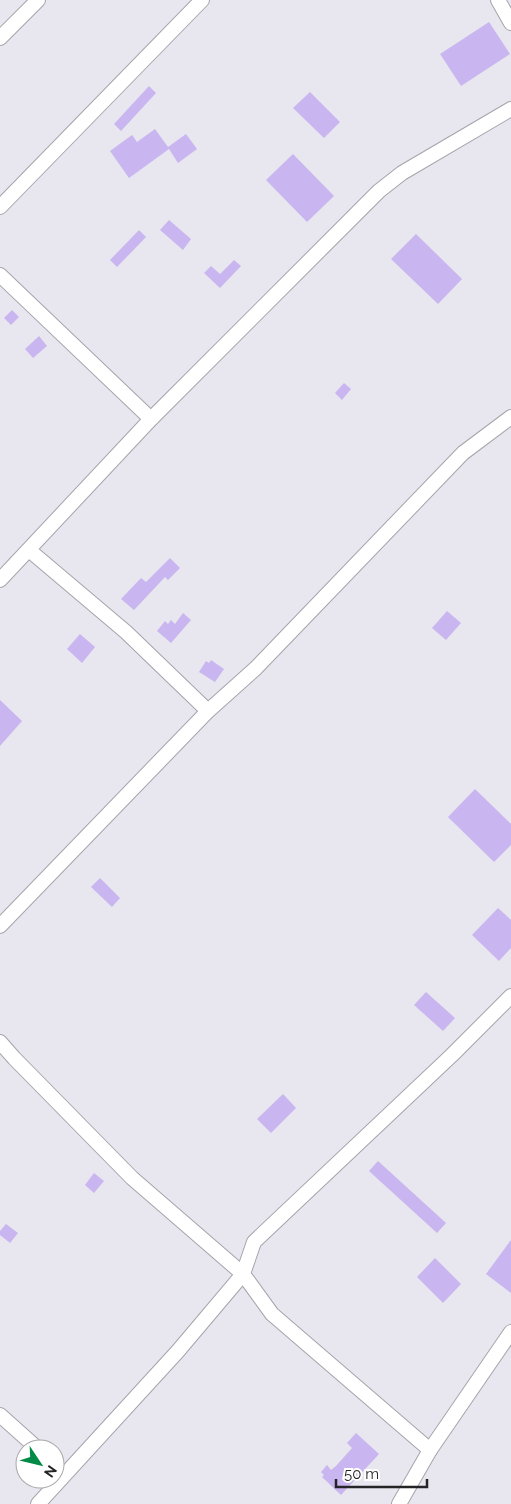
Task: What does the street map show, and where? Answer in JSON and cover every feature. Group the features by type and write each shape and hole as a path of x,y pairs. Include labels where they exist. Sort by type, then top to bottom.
{"street":[{"path":"0,38 38,0"},
{"path":"0,207 202,0"},
{"path":"498,0 511,23"},
{"path":"0,580 151,420 379,192 402,173 511,109"},
{"path":"0,275 151,420"},
{"path":"0,926 208,711 256,668 463,453 511,417"},
{"path":"29,550 126,632 208,711"},
{"path":"65,1464 178,1351 243,1274 254,1242 452,1055 511,996"},
{"path":"0,1042 132,1178 243,1274 272,1314 430,1450"},
{"path":"399,1504 430,1450 511,1332"},
{"path":"0,1415 27,1439"},
{"path":"38,1504 47,1489"}],"building":[{"path":"489,22 510,54 461,86 440,54"},
{"path":"149,86 156,93 121,131 114,124"},
{"path":"310,92 340,122 324,138 293,108"},
{"path":"155,129 168,147 186,134 197,149 178,163 169,149 129,178 110,151 132,135 137,142"},
{"path":"293,154 334,196 307,222 266,180"},
{"path":"169,220 191,239 183,250 160,230"},
{"path":"139,230 146,237 117,267 110,260"},
{"path":"416,234 462,279 438,304 391,259"},
{"path":"234,260 241,266 220,288 204,273 211,266 220,274"},
{"path":"12,310 19,317 11,325 4,318"},
{"path":"39,336 47,346 33,358 25,349"},
{"path":"344,383 351,389 342,400 335,393"},
{"path":"170,558 180,568 168,580 165,577 134,610 121,599 141,578 146,582"},
{"path":"447,611 461,623 446,640 432,628"},
{"path":"183,613 191,620 171,643 157,631 165,621 168,624 171,620 175,624"},
{"path":"80,634 95,647 82,663 67,649"},
{"path":"211,660 224,669 215,682 199,672 206,661 209,663"},
{"path":"0,700 22,721 0,746"},
{"path":"475,789 511,824 511,845 494,862 448,817"},
{"path":"100,878 120,898 112,907 91,887"},
{"path":"498,908 511,920 511,948 499,961 472,935"},
{"path":"426,992 455,1018 443,1031 414,1005"},
{"path":"283,1094 296,1108 271,1133 257,1119"},
{"path":"378,1161 446,1223 437,1233 369,1171"},
{"path":"94,1173 104,1181 94,1193 85,1185"},
{"path":"6,1224 18,1233 10,1243 0,1235 0,1231"},
{"path":"511,1240 511,1293 486,1274"},
{"path":"435,1258 461,1284 443,1303 417,1277"},
{"path":"356,1433 379,1454 341,1495 322,1477 324,1475 321,1472 327,1465 331,1470 336,1466 352,1448 347,1443"}]}
